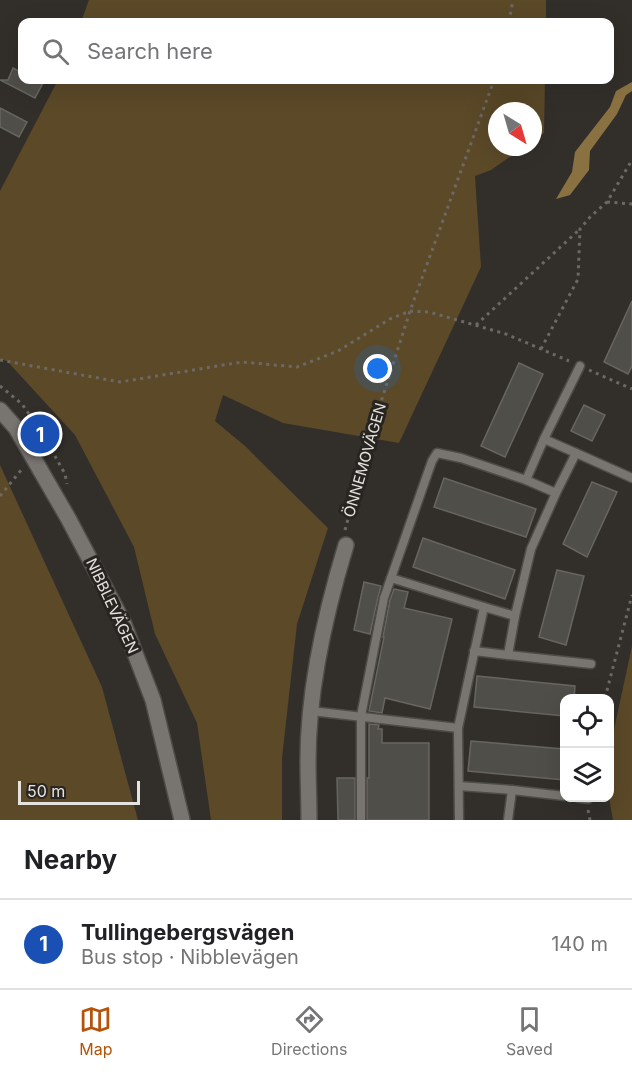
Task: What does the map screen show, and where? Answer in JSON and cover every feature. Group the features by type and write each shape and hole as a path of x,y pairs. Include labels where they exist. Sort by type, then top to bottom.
{"street":[{"name":"NIBBLEVÄGEN","path":"0,410 16,428 123,622 153,700 182,820"},
{"path":"309,820 308,758 314,684 327,619 346,545"}],"lane":[{"path":"526,480 580,366"},
{"path":"544,439 632,478"},
{"path":"361,820 361,716 384,598 432,461 437,453 461,458 526,480 556,493"},
{"path":"508,655 531,549 576,453"},
{"path":"392,578 515,616"},
{"path":"459,820 458,728 484,607"},
{"path":"474,651 591,664"},
{"path":"311,711 458,728"},
{"path":"459,786 560,796"},
{"path":"508,820 512,790"}],"path":[{"path":"510,18 513,0"},
{"name":"ÖNNEMOVÄGEN","path":"346,545 345,530 372,430 410,312 493,84"},
{"path":"476,325 607,202 632,160"},
{"path":"607,202 632,204"},
{"path":"541,349 578,279 580,229"},
{"path":"0,360 120,382 242,362 297,367 338,351 390,319 410,312 429,312 506,334 632,389"},
{"path":"0,496 32,456"},
{"path":"606,694 632,595"}],"shaded area":[{"path":"89,0 546,0 546,18 82,18"},
{"path":"632,82 632,91 626,95 617,114 590,151 589,170 570,195 556,199 572,172 575,152 610,107 616,91"},
{"path":"56,84 545,84 544,133 542,134 542,102 488,102 488,156 511,156 491,170 475,176 481,267 399,443 283,423 223,395 215,421 245,446 328,528 297,624 282,758 282,820 211,820 197,723 155,634 134,547 75,435 7,361 0,359 0,191"},
{"path":"0,465 102,687 138,820 0,820"},
{"path":"632,646 632,820 613,820 610,802 614,802 614,729"}],"building":[{"path":"13,68 18,71 18,84 42,84 35,98 0,80 8,80"},
{"path":"0,108 27,122 19,137 0,127"},
{"path":"632,301 632,366 628,374 604,362"},
{"path":"519,363 543,374 505,457 481,446"},
{"path":"584,405 605,415 592,441 571,431"},
{"path":"444,478 536,509 526,537 434,507"},
{"path":"592,482 617,492 587,557 563,544"},
{"path":"423,538 515,570 505,599 413,567"},
{"path":"557,570 584,576 566,645 539,637"},
{"path":"364,582 381,586 370,634 354,630"},
{"path":"394,589 408,592 404,608 452,619 430,709 385,698 382,713 369,711"},
{"path":"477,676 575,686 574,694 560,694 560,716 474,707"},
{"path":"369,724 379,725 378,729 382,729 382,743 429,743 429,820 367,820"},
{"path":"471,741 560,749 560,780 468,771"},
{"path":"337,778 355,778 355,820 338,820"}],"place":[{"name":"Tullingebergsvägen","path":"40,434"}]}
